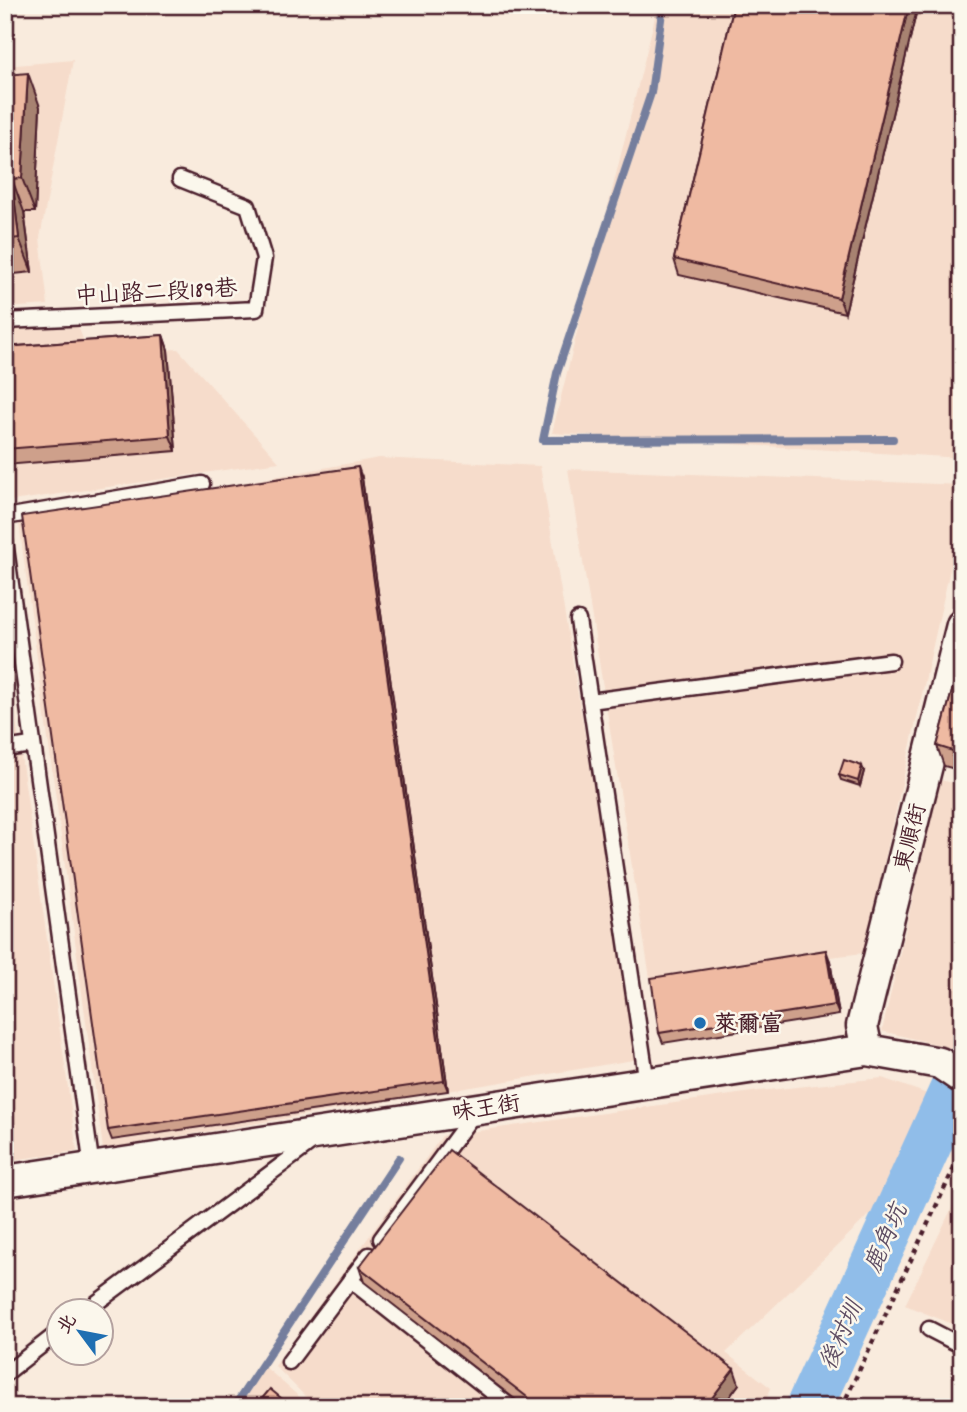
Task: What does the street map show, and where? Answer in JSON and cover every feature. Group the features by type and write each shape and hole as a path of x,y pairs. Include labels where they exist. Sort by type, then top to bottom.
{"street":[{"name":"東順街","path":"867,1050 862,1026 962,625"},
{"name":"味王街","path":"5,1181 867,1050 951,1070"}],"lane":[{"name":"中山路二段189巷","path":"5,321 256,309 264,258 248,206 180,179"},
{"path":"5,517 202,485"},
{"path":"5,541 31,746 92,1167"},
{"path":"578,620 647,1083"},
{"path":"590,701 891,661"},
{"path":"5,749 31,746"},
{"path":"289,1362 478,1108"},
{"path":"106,1296 328,1131"},
{"path":"350,1280 511,1407"},
{"path":"929,1329 962,1346"},
{"path":"5,1374 46,1342"}],"path":[{"path":"842,1407 962,1151"}],"shaded area":[{"path":"658,5 962,5 962,458 552,433"},
{"path":"73,60 40,238 48,305 5,308 5,66"},
{"path":"75,318 89,355 178,349 279,462 5,502 5,323"},
{"path":"379,458 540,466 639,1059 103,1149 19,523"},
{"path":"568,469 962,485 962,516 864,953 650,978"},
{"path":"5,643 77,1151 5,1161"},
{"path":"940,780 962,785 962,1016 955,1049 882,1031"},
{"path":"882,1078 936,1097 895,1190 726,1353 771,1388 763,1407 316,1407 275,1366 442,1136 759,1091"},
{"path":"962,1187 962,1328 905,1305"},
{"path":"265,1367 311,1407 227,1407"}],"building":[{"path":"734,5 909,5 839,298 674,259"},
{"path":"28,73 22,178 12,179 19,238 5,240 5,75"},
{"path":"163,335 170,436 5,449 5,347"},
{"path":"358,467 444,1081 108,1130 22,516"},
{"path":"962,655 962,754 937,746"},
{"path":"844,760 862,766 858,781 839,775"},
{"path":"826,950 835,1005 659,1033 651,978"},
{"path":"449,1150 734,1369 705,1407 540,1407 359,1267"},
{"path":"270,1389 292,1407 255,1407"}],"waterway":[{"path":"663,5 651,93 557,373 543,440 893,439"},
{"name":"鹿角坑","path":"809,1407 962,1070"},
{"name":"後村圳","path":"829,1407 954,1126"},
{"path":"234,1407 399,1158"}],"place":[{"name":"萊爾富","path":"700,1023"}]}
